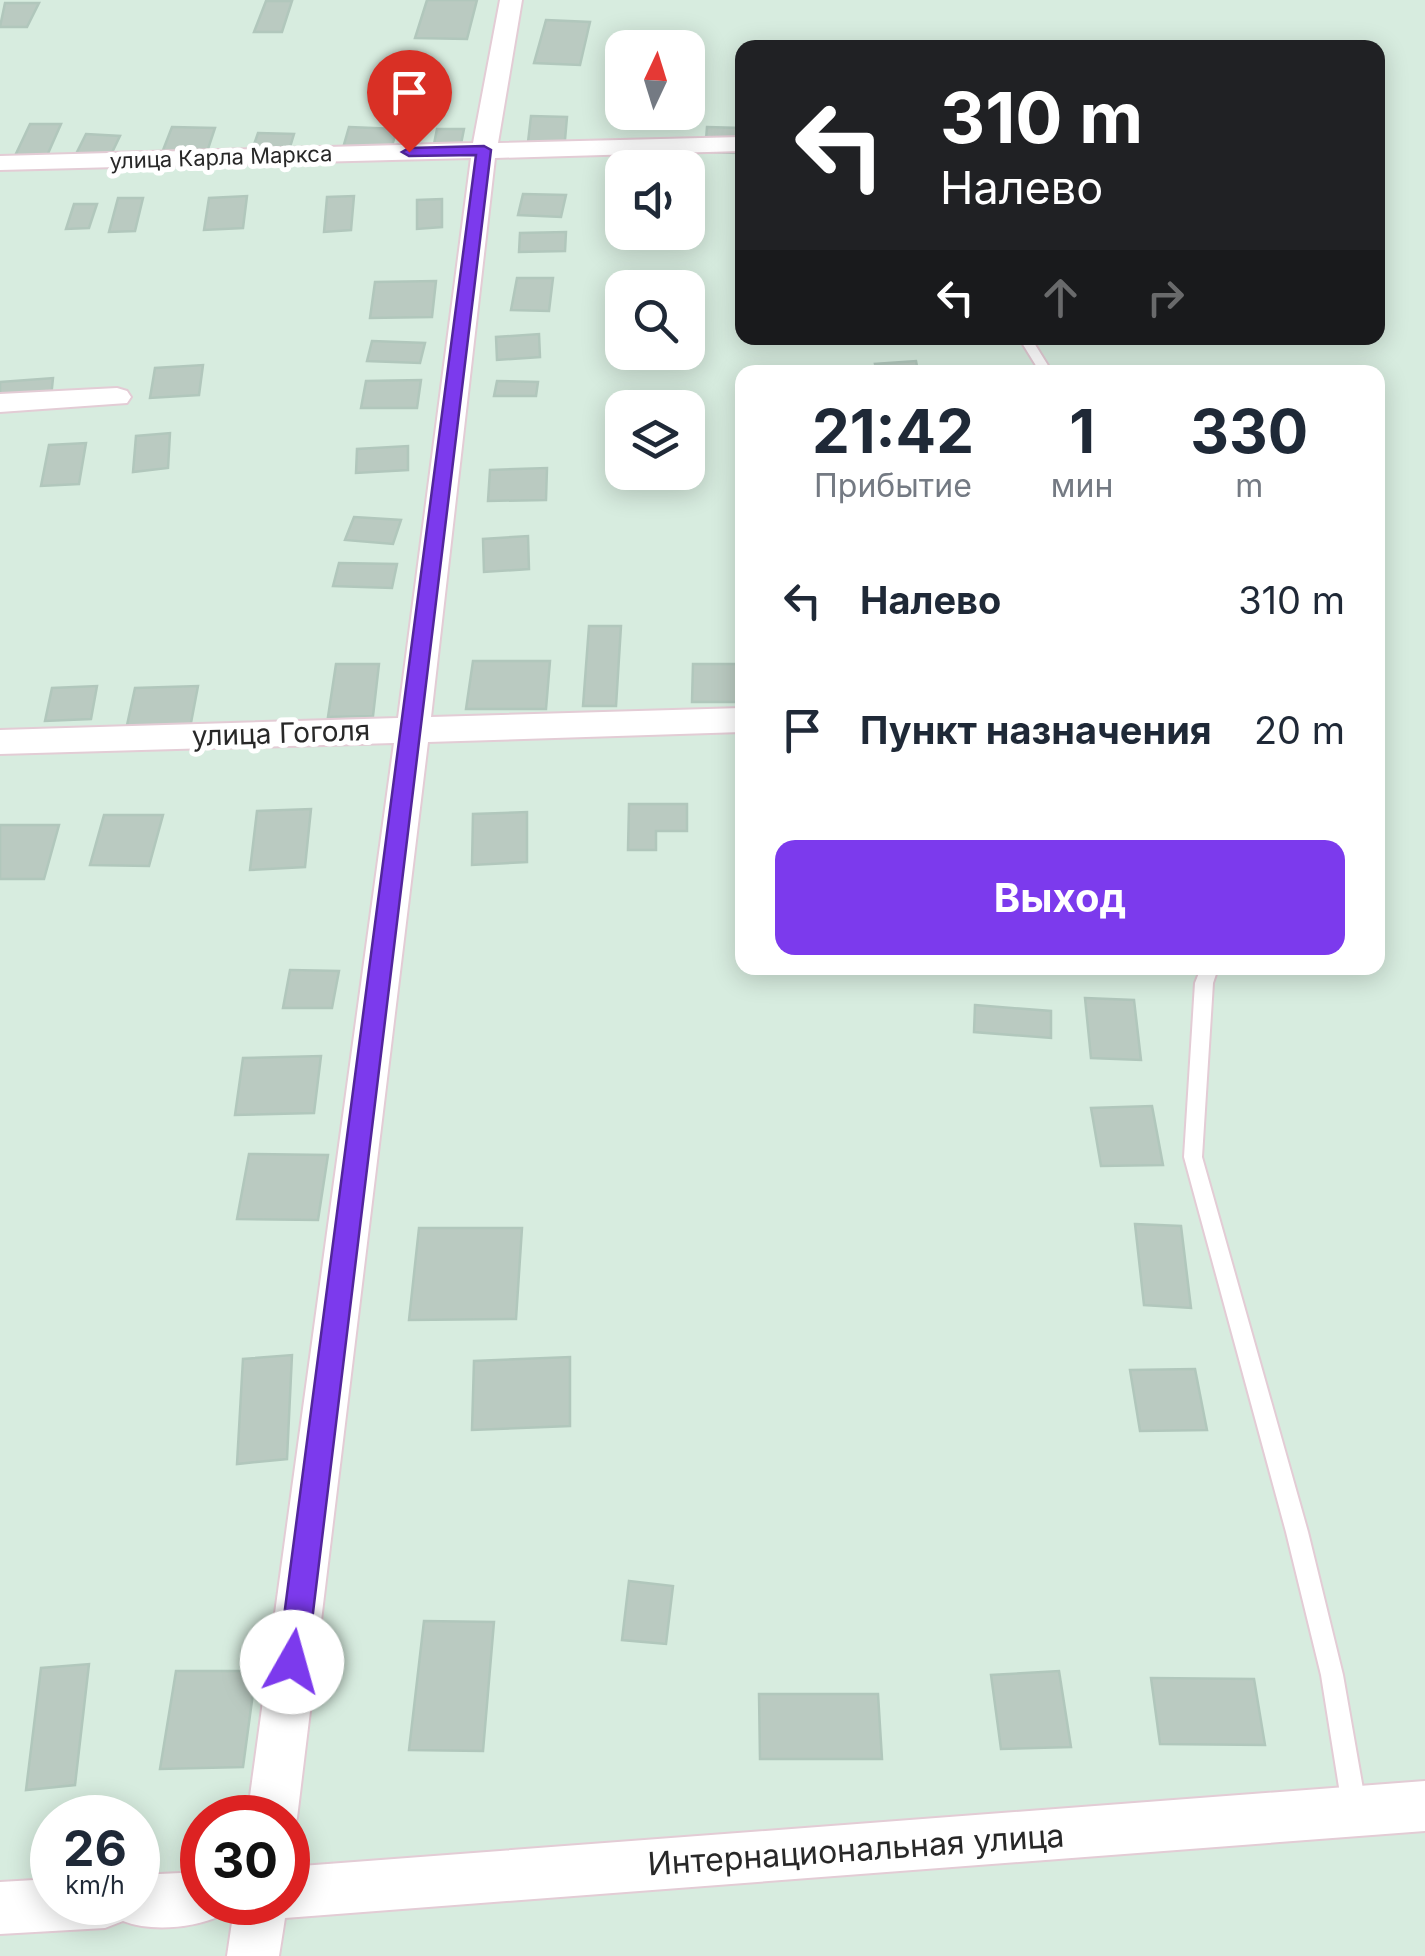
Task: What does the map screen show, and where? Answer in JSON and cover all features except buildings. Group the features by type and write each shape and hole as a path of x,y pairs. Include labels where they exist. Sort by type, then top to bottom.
{"street":[{"path":"275,1795 484,150 511,0"},
{"name":"улица Карла Маркса","path":"0,163 735,144"},
{"path":"0,403 118,397"},
{"name":"улица Гоголя","path":"0,742 735,720"},
{"name":"Интернациональная улица","path":"310,1891 1425,1806"},
{"path":"0,1908 30,1906"},
{"path":"254,1956 258,1925"}],"lane":[{"path":"1206,975 1193,1156 1297,1532 1332,1675 1355,1812"}],"route":[{"path":"292,1662 484,150 409,152"}]}
